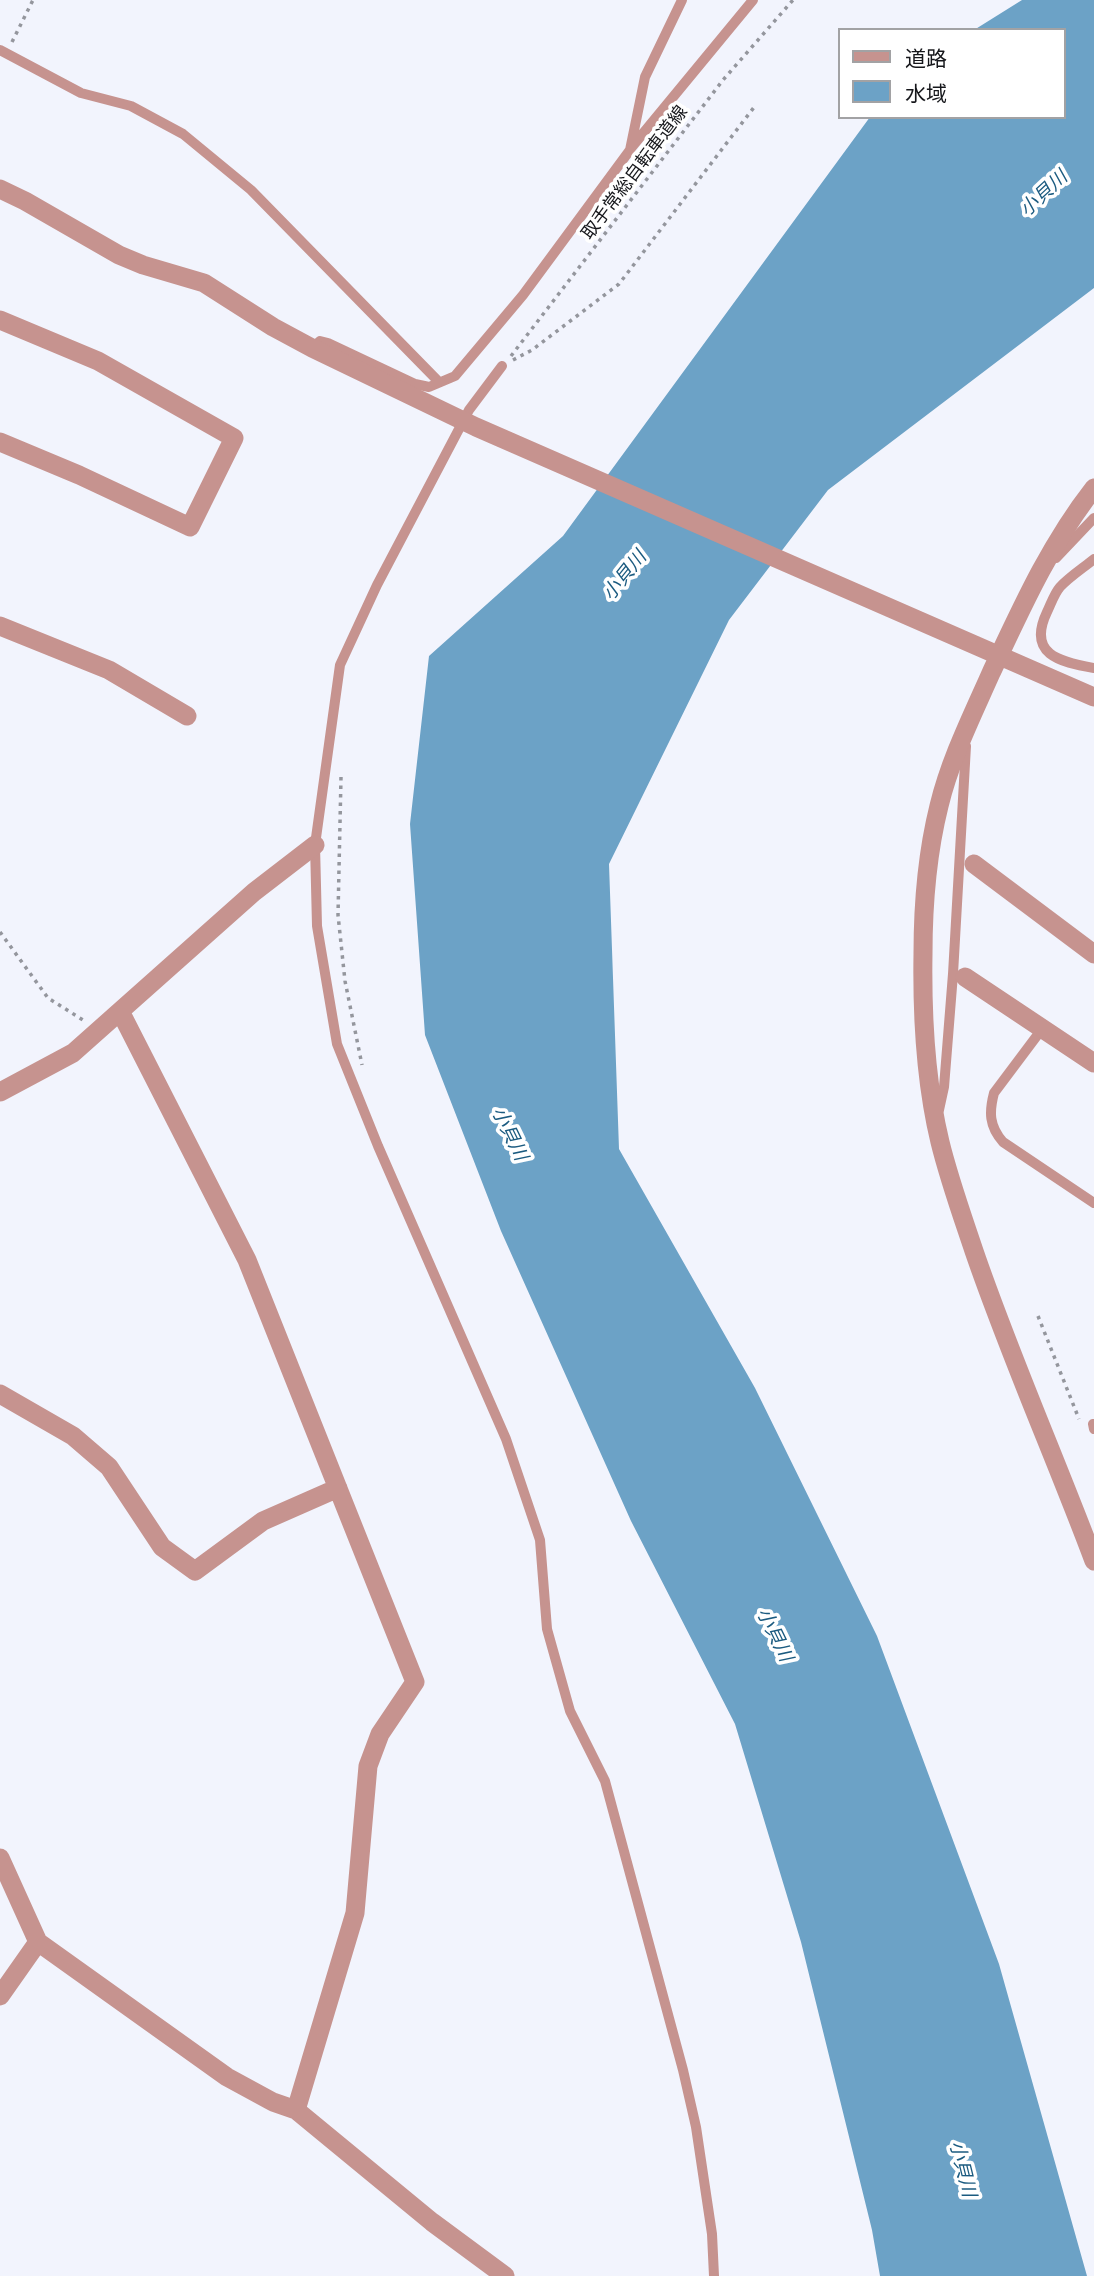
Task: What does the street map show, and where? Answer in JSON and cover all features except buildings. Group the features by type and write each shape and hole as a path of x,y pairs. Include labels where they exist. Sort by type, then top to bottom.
{"street":[{"path":"0,189 119,255 204,283 273,327 312,348 470,424 1094,697"},
{"path":"0,320 98,360 234,438 190,527 79,475 0,442"},
{"path":"1094,488 1070,518 992,653 939,806 925,894 922,964 924,1041 936,1121 954,1193 991,1299 1094,1561"},
{"path":"0,626 109,670 187,716"},
{"path":"0,1092 73,1053 254,892 315,845"},
{"path":"967,862 1094,954"},
{"path":"959,976 1094,1063"},
{"path":"121,1013 247,1261 415,1682 380,1734 368,1766 355,1913 296,2110"},
{"path":"0,1394 73,1436 109,1467 162,1547 195,1571 263,1521 338,1488"},
{"path":"0,1858 38,1942 226,2077 273,2102 296,2110 432,2222 505,2276"},
{"path":"0,1996 38,1942"}],"lane":[{"path":"630,150 645,77 682,0"},
{"path":"312,348 320,341 328,343 415,384 429,387 455,376 491,335 630,150 753,0"},
{"path":"3,52 81,93 131,106 183,134 251,190 439,383"},
{"path":"502,366 377,585 340,666 315,845 317,926 337,1044 378,1146 506,1439 540,1540 547,1629 570,1711 605,1782 683,2070 696,2127 712,2234 714,2276"},
{"path":"1036,579 1094,518"},
{"path":"1094,559 1061,587 1043,619 1039,633 1045,650 1067,661 1094,668"},
{"path":"936,1121 944,1087 959,976 952,965 967,862 966,728"},
{"path":"1042,1028 994,1093 991,1105 994,1132 1003,1142 1094,1203"}],"path":[{"path":"3,52 33,0"},
{"name":"取手常総自転車道線","path":"502,366 524,342 723,80 793,0"},
{"path":"502,366 532,350 619,284 755,106"},
{"path":"341,772 338,915 345,981 363,1066"},
{"path":"0,932 48,998 99,1031"},
{"path":"1038,1316 1080,1422 1093,1426"}],"water":[{"name":"小貝川","path":"1022,0 1094,0 1094,288 828,490 729,620 609,864 619,1149 755,1388 877,1636 999,1964 1087,2276 880,2276 872,2230 801,1942 735,1724 631,1521 501,1231 425,1035 410,824 429,656 563,536 869,119 1066,119 1066,28 977,28"}]}
